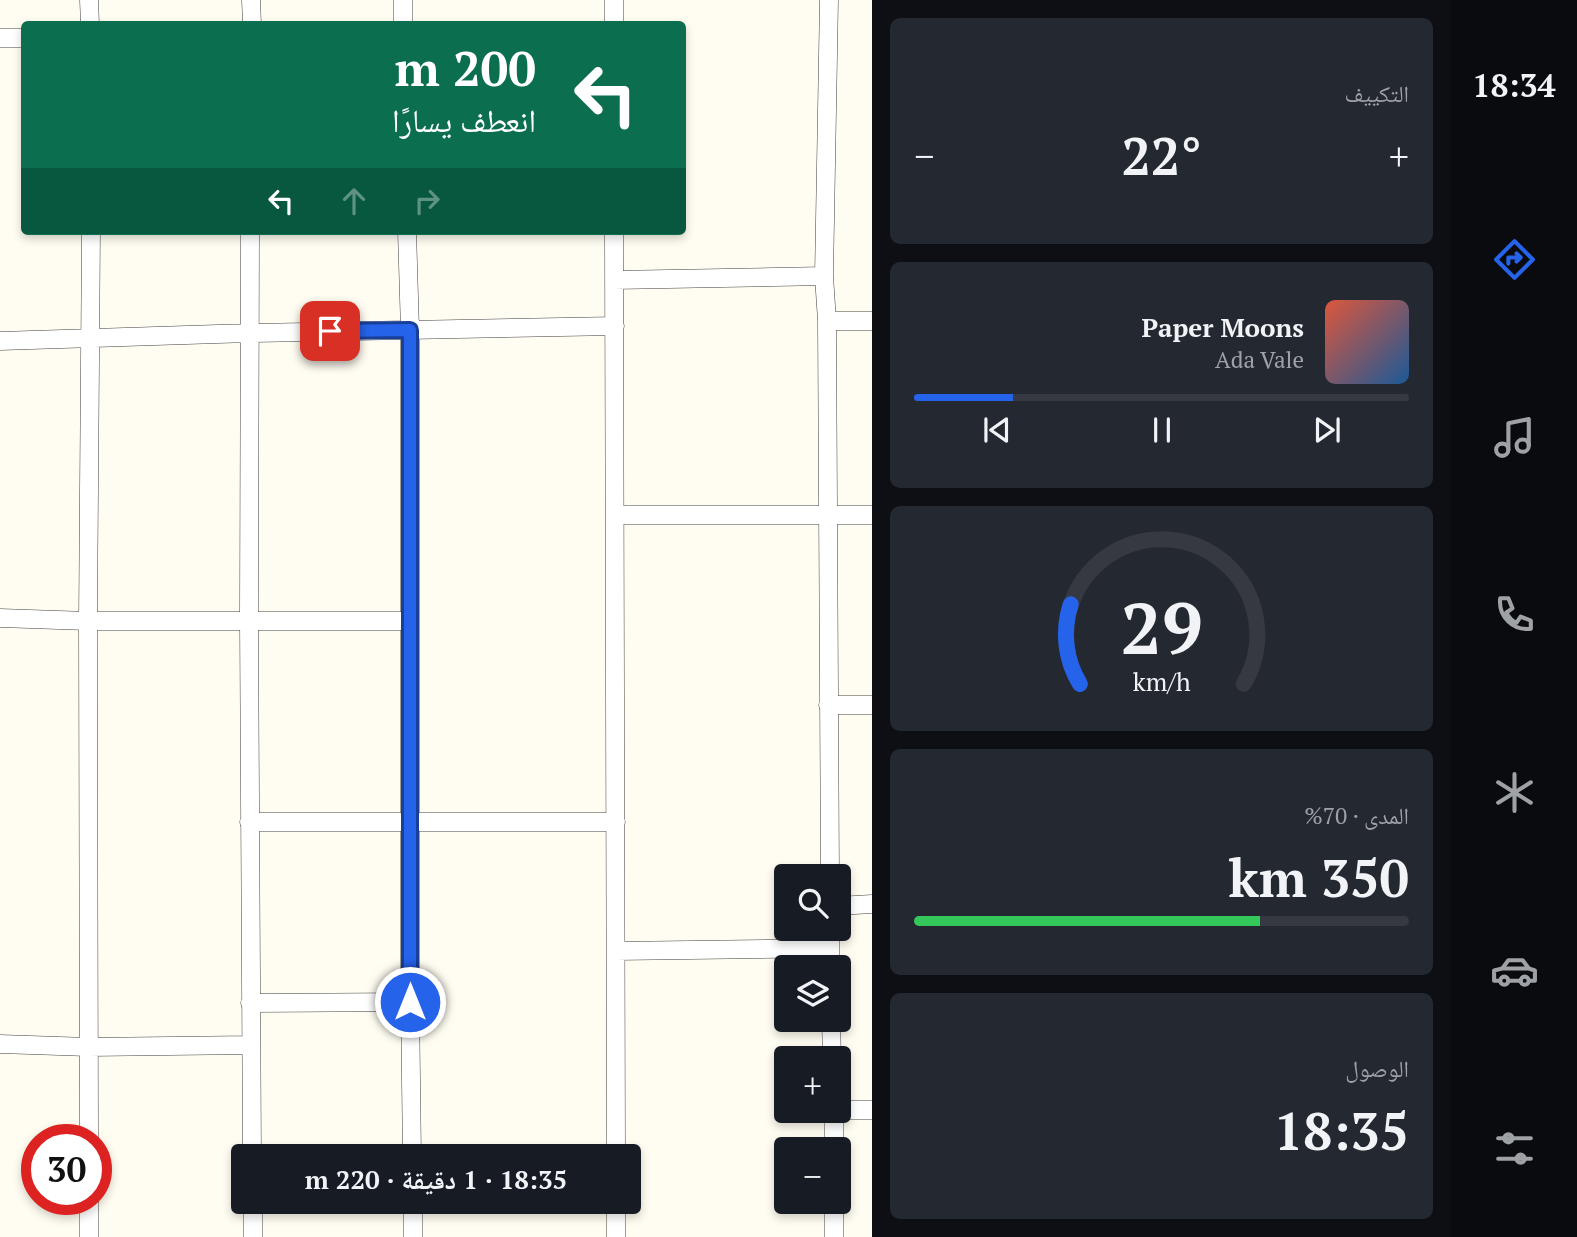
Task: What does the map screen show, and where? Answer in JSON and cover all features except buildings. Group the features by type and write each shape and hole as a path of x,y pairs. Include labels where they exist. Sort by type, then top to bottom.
{"street":[{"path":"89,0 90,21"},
{"path":"251,0 252,21"},
{"path":"403,0 403,21"},
{"path":"614,0 614,21"},
{"path":"829,0 824,276 827,321 830,864"},
{"path":"0,37 21,38"},
{"path":"89,1124 88,621 92,235"},
{"path":"250,235 249,822 252,1144"},
{"path":"407,235 410,330 412,1144"},
{"path":"614,235 616,1144"},
{"path":"614,280 824,276"},
{"path":"827,321 872,321"},
{"path":"0,341 615,326"},
{"path":"616,515 872,515"},
{"path":"0,618 88,621 409,621"},
{"path":"828,705 872,705"},
{"path":"249,822 616,822"},
{"path":"851,905 872,904"},
{"path":"830,941 830,955"},
{"path":"616,951 830,948"},
{"path":"250,1003 410,1002"},
{"path":"0,1044 250,1045"},
{"path":"851,1111 872,1110"},
{"path":"253,1214 253,1237"},
{"path":"413,1214 414,1237"},
{"path":"616,1214 616,1237"},
{"path":"834,1214 834,1237"},
{"path":"89,1215 89,1237"}],"route":[{"path":"330,331 410,330 410,1002"}]}
